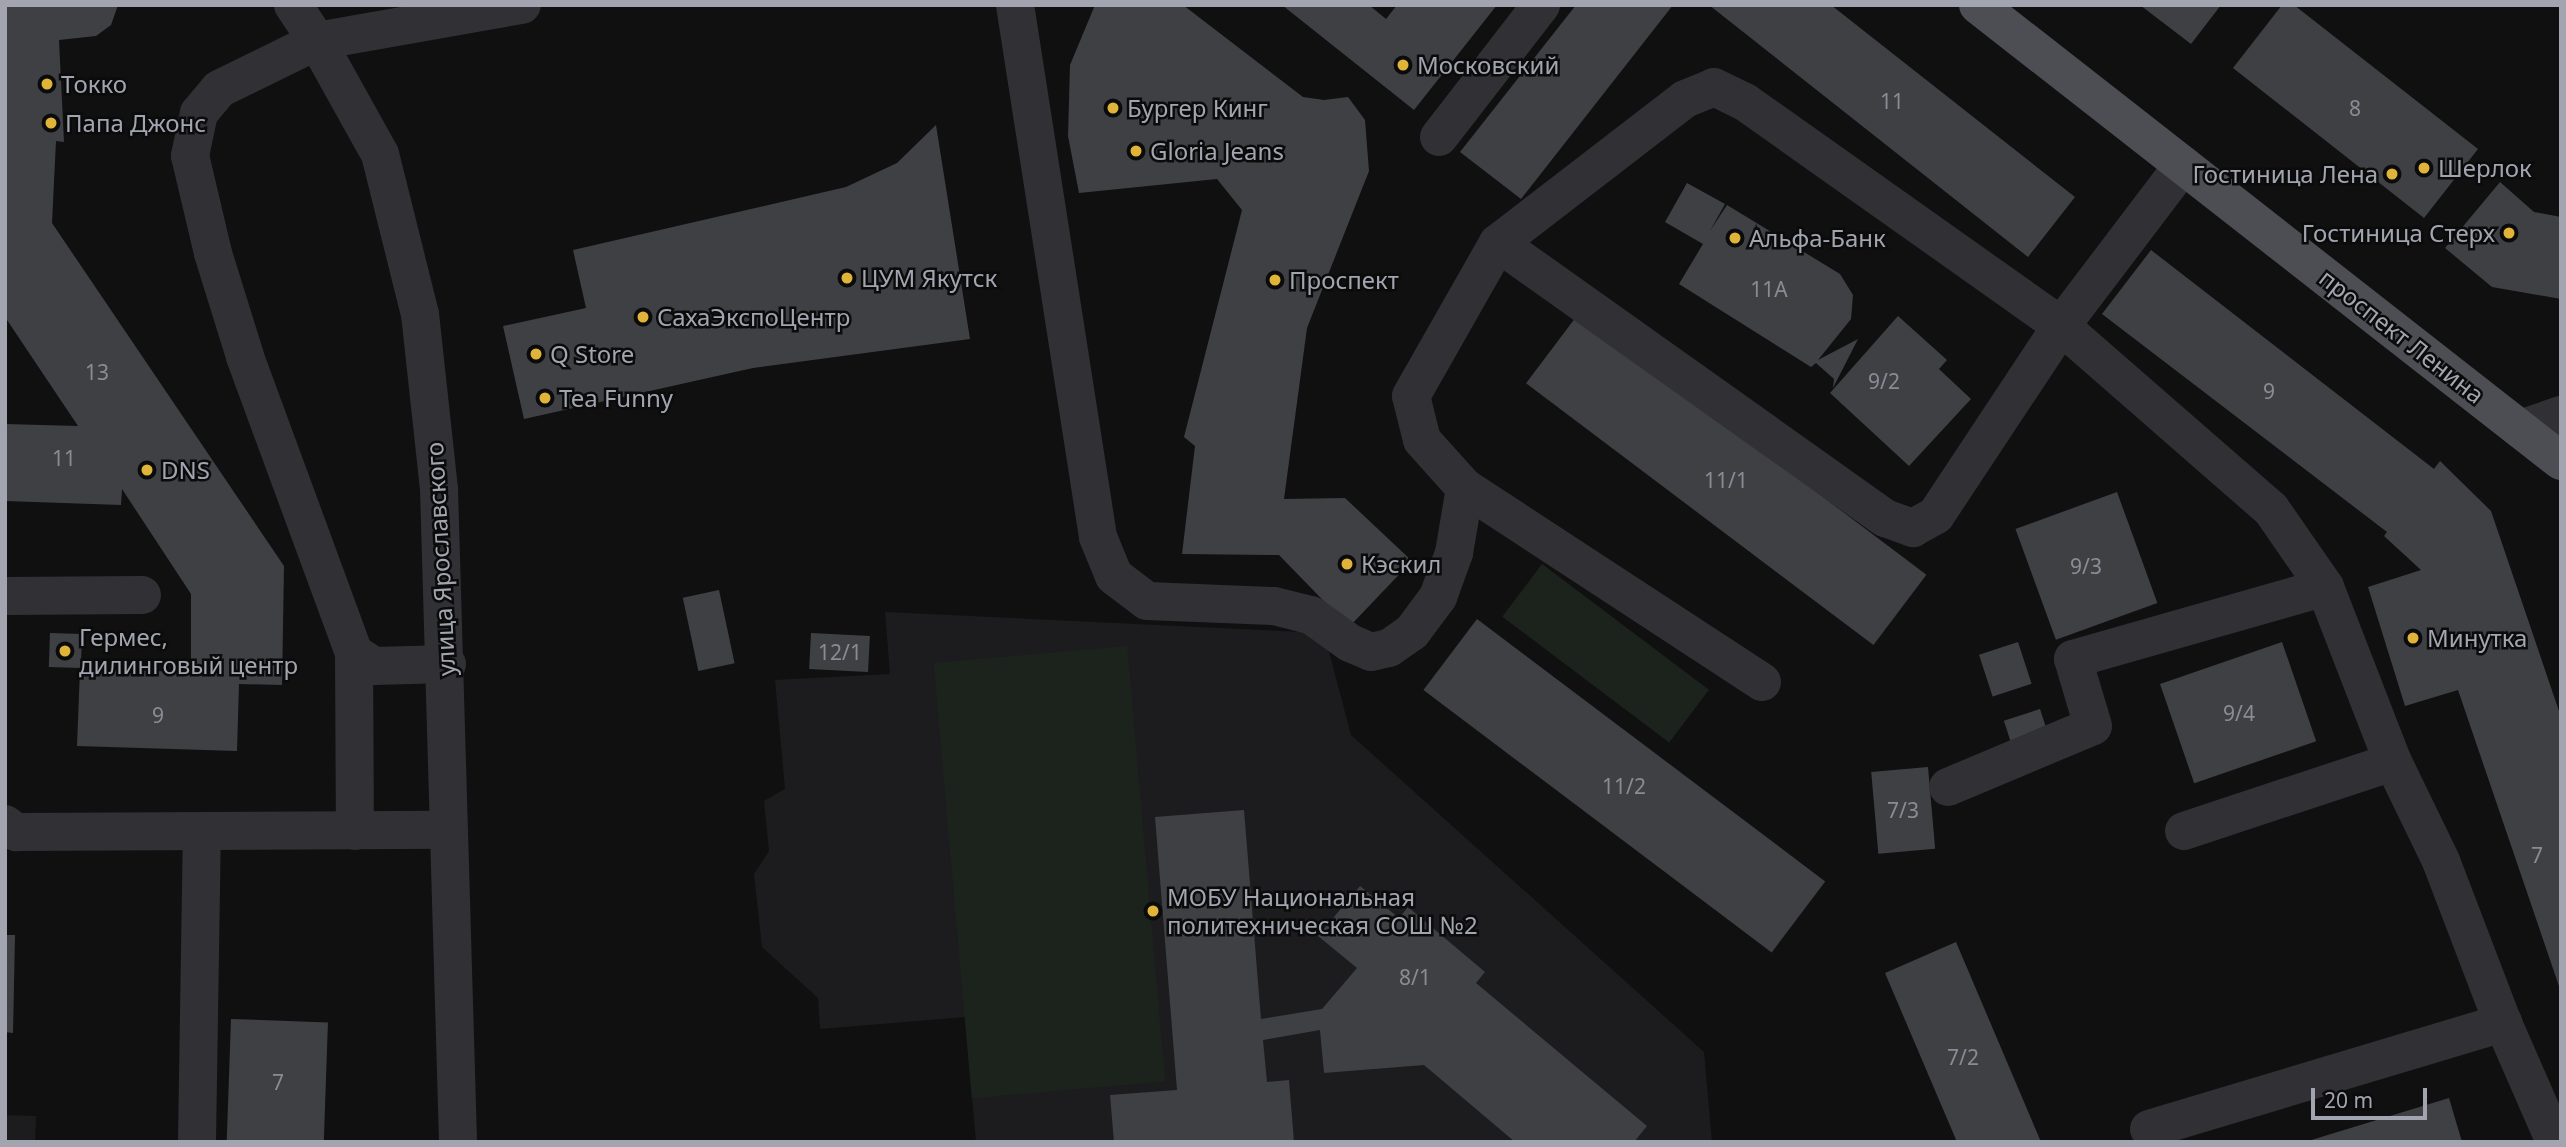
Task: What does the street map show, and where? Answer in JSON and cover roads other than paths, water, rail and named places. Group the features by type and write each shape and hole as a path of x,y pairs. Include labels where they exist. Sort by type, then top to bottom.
{"main road":[{"name":"проспект Ленина","path":"1978,5 2561,461"}],"street":[{"name":"улица Ярославского","path":"292,5 317,41 380,154 420,314 439,489 447,664 447,830 458,1142"},
{"path":"355,831 354,653 245,356 213,253 190,156 199,113 219,89 317,41 522,5"},
{"path":"1015,5 1098,537 1114,576 1147,601 1274,606 1311,615 1350,643 1371,652 1389,648 1412,632 1438,597 1454,553 1465,488"},
{"path":"1439,137 1541,5"},
{"path":"1762,682 1465,488 1422,440 1411,396 1498,243 1685,99 1714,87 1745,102 2061,326 2271,509 2325,587 2393,761 2441,861 2503,1023 2555,1142"},
{"path":"1498,243 1885,517 1913,528 1936,515 2061,326 2183,165"},
{"path":"2520,429 2561,415"},
{"path":"1948,787 2093,726 2073,659 2325,587"},
{"path":"5,596 142,595"},
{"path":"354,653 374,666 447,664"},
{"path":"2184,831 2393,761"},
{"path":"9,833 202,834 447,830"},
{"path":"197,1142 202,834"},
{"path":"2149,1129 2503,1023"}],"place":[{"name":"Московский","path":"1403,65"},
{"name":"Токко","path":"47,84"},
{"name":"Бургер Кинг","path":"1113,108"},
{"name":"Папа Джонс","path":"51,123"},
{"name":"Gloria Jeans","path":"1136,151"},
{"name":"Шерлок","path":"2424,168"},
{"name":"Гостиница Лена","path":"2392,174"},
{"name":"Гостиница Стерх","path":"2509,233"},
{"name":"Альфа-Банк","path":"1735,238"},
{"name":"ЦУМ Якутск","path":"847,278"},
{"name":"Проспект","path":"1275,280"},
{"name":"СахаЭкспоЦентр","path":"643,317"},
{"name":"Q Store","path":"536,354"},
{"name":"Tea Funny","path":"545,398"},
{"name":"DNS","path":"147,470"},
{"name":"Кэскил","path":"1347,564"},
{"name":"Минутка","path":"2413,638"},
{"name":"Гермес, дилинговый центр","path":"65,651"},
{"name":"МОБУ Национальная политехническая СОШ №2","path":"1153,911"}]}
